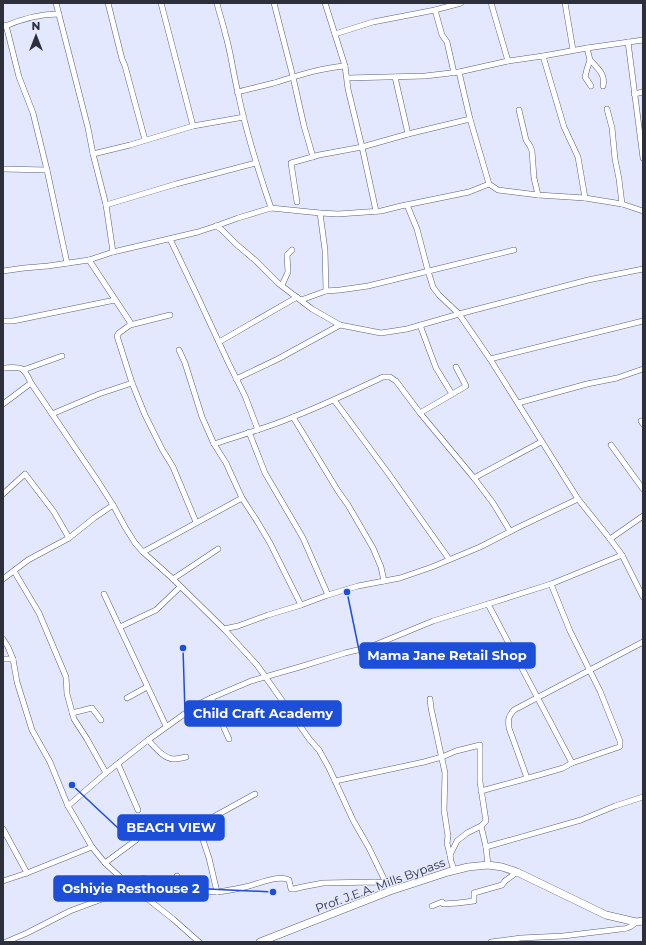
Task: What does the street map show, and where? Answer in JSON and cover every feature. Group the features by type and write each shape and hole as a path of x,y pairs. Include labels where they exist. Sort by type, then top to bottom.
{"street":[{"path":"56,3 106,205 113,252"},
{"path":"108,3 145,140"},
{"path":"161,3 174,49 192,126"},
{"path":"217,3 230,51 237,92 256,163 271,208"},
{"path":"274,3 313,157"},
{"path":"325,3 345,66 348,89 376,211"},
{"path":"335,34 374,22 436,7 460,3"},
{"path":"491,3 508,61"},
{"path":"566,3 573,50"},
{"path":"436,7 442,35 447,42 457,73 489,184 498,190 538,195 585,198 622,204 643,211"},
{"path":"59,14 31,17 5,26 19,77 33,113 67,263"},
{"path":"347,78 425,76 457,73 508,61 643,40"},
{"path":"628,42 643,158"},
{"path":"587,48 590,60 602,74 604,80 603,86"},
{"path":"542,56 564,127 578,157 585,198"},
{"path":"590,60 585,77 591,86"},
{"path":"237,92 261,87 328,68 345,66"},
{"path":"395,77 408,134"},
{"path":"634,94 643,92"},
{"path":"607,109 612,128 622,204"},
{"path":"519,110 526,140 532,151 534,178 538,195"},
{"path":"93,154 130,145 192,126 244,117"},
{"path":"297,202 291,163 362,147 470,119"},
{"path":"106,205 176,184 256,163"},
{"path":"3,169 47,170"},
{"path":"3,271 88,260 113,252 170,239 216,226 271,208 338,214 376,211 469,192 489,184"},
{"path":"407,204 417,229 433,287 439,295 459,314 490,359 578,500 622,556 643,597"},
{"path":"320,213 325,250 326,291"},
{"path":"216,226 282,285 312,309 340,325 381,333 407,329 588,280 643,269"},
{"path":"170,239 245,396 258,430"},
{"path":"282,285 288,272 286,255 292,250"},
{"path":"219,342 299,299 326,291 368,286 514,250"},
{"path":"88,260 130,322 130,325"},
{"path":"3,322 115,300"},
{"path":"170,315 130,325 117,336 132,383 145,415 173,467 196,522"},
{"path":"490,359 643,321"},
{"path":"236,379 278,359 340,325"},
{"path":"420,325 436,368 452,394"},
{"path":"179,350 185,363 202,417 214,444 226,463 242,498 270,543 301,605"},
{"path":"24,370 62,356"},
{"path":"420,413 466,386 456,367"},
{"path":"3,368 19,368 27,373 31,383 143,552 224,629 257,664 310,740 319,750 353,820 390,890"},
{"path":"518,403 587,384 617,378 643,368"},
{"path":"214,444 293,417 383,377 390,377 396,381 420,413 474,478 493,503 510,532"},
{"path":"3,404 31,383"},
{"path":"52,414 99,394 132,383"},
{"path":"334,400 449,559"},
{"path":"293,417 373,548 381,567 384,581"},
{"path":"249,432 265,473 303,538 328,595"},
{"path":"474,478 542,442"},
{"path":"610,445 643,489"},
{"path":"3,494 25,474 54,512 69,538"},
{"path":"143,552 242,498"},
{"path":"224,629 238,626 358,586 400,578 432,567 480,547 578,500"},
{"path":"3,579 28,560 69,538 113,505"},
{"path":"610,539 643,516"},
{"path":"173,579 218,549"},
{"path":"68,806 106,773 166,726 196,705 211,698 251,681 370,647 433,621 551,584 622,556"},
{"path":"14,571 39,613 66,677 67,694 74,719 106,773"},
{"path":"481,791 526,778 539,776 620,746 620,741 600,691 570,631 551,584"},
{"path":"120,627 156,610 180,587"},
{"path":"104,594 166,726"},
{"path":"488,604 572,763"},
{"path":"3,639 13,659 17,682 32,730 50,762 68,806 92,847 105,863 199,942"},
{"path":"526,778 508,722 509,716 514,710 643,642"},
{"path":"3,659 13,659"},
{"path":"127,698 148,687"},
{"path":"211,698 221,717 229,739"},
{"path":"430,700 445,773 444,810 448,836 447,843 454,870"},
{"path":"72,713 92,708 101,720"},
{"path":"148,740 162,754 169,758 175,759 186,757"},
{"path":"335,781 398,768 442,757 456,751 480,745 480,782 486,821 481,826 467,833 457,841 450,855"},
{"path":"118,764 138,810"},
{"path":"217,892 203,840 204,825 208,820 255,794"},
{"path":"486,847 580,820 643,797"},
{"path":"481,826 486,847 488,865"},
{"path":"3,829 27,873"},
{"path":"105,863 136,840"},
{"path":"3,881 92,847"},
{"name":"Prof. J.E.A. Mills Bypass","path":"260,942 390,890 454,870 488,865 502,867 517,872 606,915 640,922"},
{"path":"432,906 442,902 443,904 474,901 474,893 502,885 517,872"},
{"path":"177,876 186,893 192,894 201,891 217,892 244,887 267,880 283,878 288,880 291,889 323,883 386,883"},
{"path":"6,942 27,933 70,910 113,895 143,878 145,878 158,890 162,897"},
{"path":"491,942 614,930 628,928 640,922"}],"place":[{"name":"Mama Jane Retail Shop","path":"347,592"},
{"name":"Child Craft Academy","path":"183,648"},
{"name":"BEACH VIEW","path":"72,785"},
{"name":"Oshiyie Resthouse 2","path":"273,892"}]}
